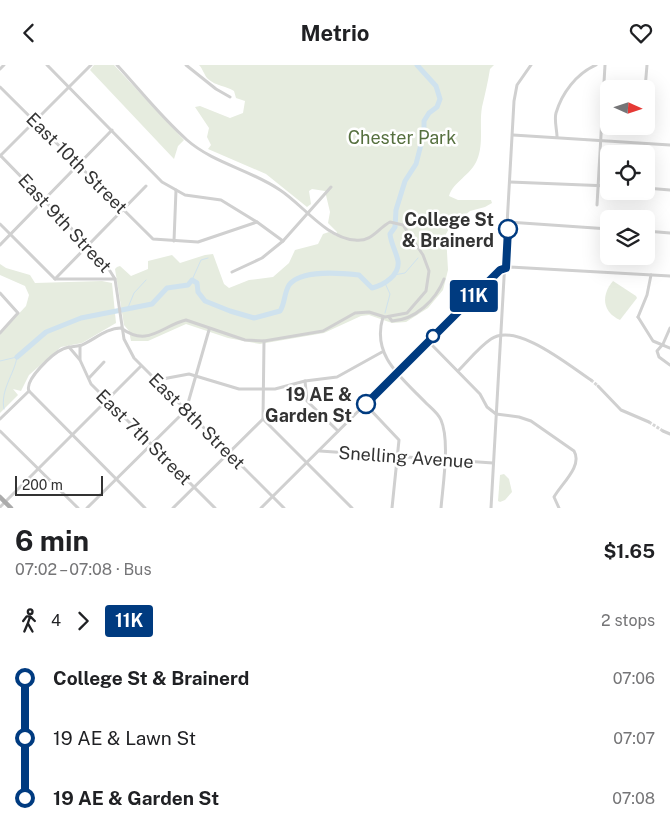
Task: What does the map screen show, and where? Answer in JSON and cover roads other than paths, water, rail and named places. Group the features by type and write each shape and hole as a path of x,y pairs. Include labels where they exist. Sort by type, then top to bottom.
{"main road":[{"path":"0,497 11,508"}],"street":[{"path":"0,69 4,65"},
{"path":"47,65 162,182 176,191 189,196 221,200 257,222 283,241"},
{"path":"0,156 91,65"},
{"path":"116,65 189,141 280,189 323,226 347,239 355,241 370,238 392,222 403,225 424,255 429,271 429,284 413,307 406,313 390,317 383,317 369,312 355,313 323,331 264,341 245,341 186,320 177,322 153,336 138,336 121,326 80,346 69,347 59,351 29,379 27,387 29,391 146,508"},
{"path":"186,65 216,89 230,97"},
{"path":"491,508 513,135 518,85 531,65"},
{"path":"557,137 556,115 563,96 584,70 596,65"},
{"path":"597,205 605,65"},
{"path":"645,80 646,65"},
{"name":"East 10th Street","path":"0,87 153,239 174,241"},
{"path":"0,245 112,131"},
{"path":"513,135 670,145"},
{"name":"East 9th Street","path":"0,156 45,199 106,263 115,279 121,326"},
{"path":"510,182 600,185"},
{"path":"55,279 88,243 146,186"},
{"path":"232,272 262,258 283,241 308,212 326,195 331,187"},
{"path":"655,189 670,190"},
{"path":"176,191 174,241 198,242 257,222"},
{"path":"508,222 600,228"},
{"path":"0,224 55,279 115,279"},
{"path":"655,232 670,233"},
{"path":"261,508 500,270 506,268 670,276"},
{"path":"651,275 647,295 637,318 653,341 670,348"},
{"path":"390,317 392,321 400,321 416,313 433,298 444,279"},
{"path":"0,293 18,313 0,333"},
{"path":"383,317 379,334 382,351 397,373 440,419 445,434 441,508"},
{"name":"East 8th Street","path":"121,326 128,350 141,366 284,508"},
{"path":"670,328 657,353 670,365"},
{"path":"87,508 186,410 210,330"},
{"path":"458,371 492,337 500,335 531,341 591,380"},
{"path":"173,508 263,419 264,341"},
{"path":"428,341 480,395 487,407 496,414 519,417 531,421 574,451 577,457 576,464 554,497 559,508"},
{"name":"East 7th Street","path":"80,346 80,360"},
{"name":"East 7th Street","path":"69,347 80,360 88,378 107,400 215,508"},
{"path":"156,381 184,374 239,389 274,389 305,381 338,377 382,351"},
{"path":"88,378 104,362"},
{"path":"0,507 141,366"},
{"path":"305,381 308,401 338,431"},
{"path":"598,386 621,411 649,422"},
{"path":"0,419 29,391"},
{"path":"365,404 399,440 392,508"},
{"path":"263,419 351,508"},
{"path":"0,431 78,508"},
{"path":"663,431 670,434"},
{"name":"Snelling Avenue","path":"319,451 493,463"}],"waterway":[{"path":"17,357 46,332 81,318 152,304 167,288 188,285 192,280 197,283 198,292 205,301 254,318 280,311 289,285 302,276 322,273 359,275 372,288 386,282 394,275 398,266 390,234 395,227 396,210 405,181 416,164 424,133 424,121 429,113 437,107 440,99 436,86 417,65"},
{"path":"192,280 201,260 208,258"},
{"path":"394,275 405,273 418,258"},
{"path":"127,310 134,293 146,280"},
{"path":"385,283 390,294 385,313"},
{"path":"0,361 17,357 4,395 4,409"}],"tunnel":[{"path":"591,380 598,386"},
{"path":"649,422 663,431"}],"place":[{"name":"College St & Brainerd","path":"508,229"},
{"name":"19 AE & Garden St","path":"366,404"}],"park label":[{"name":"Chester Park","path":"402,137"}]}
